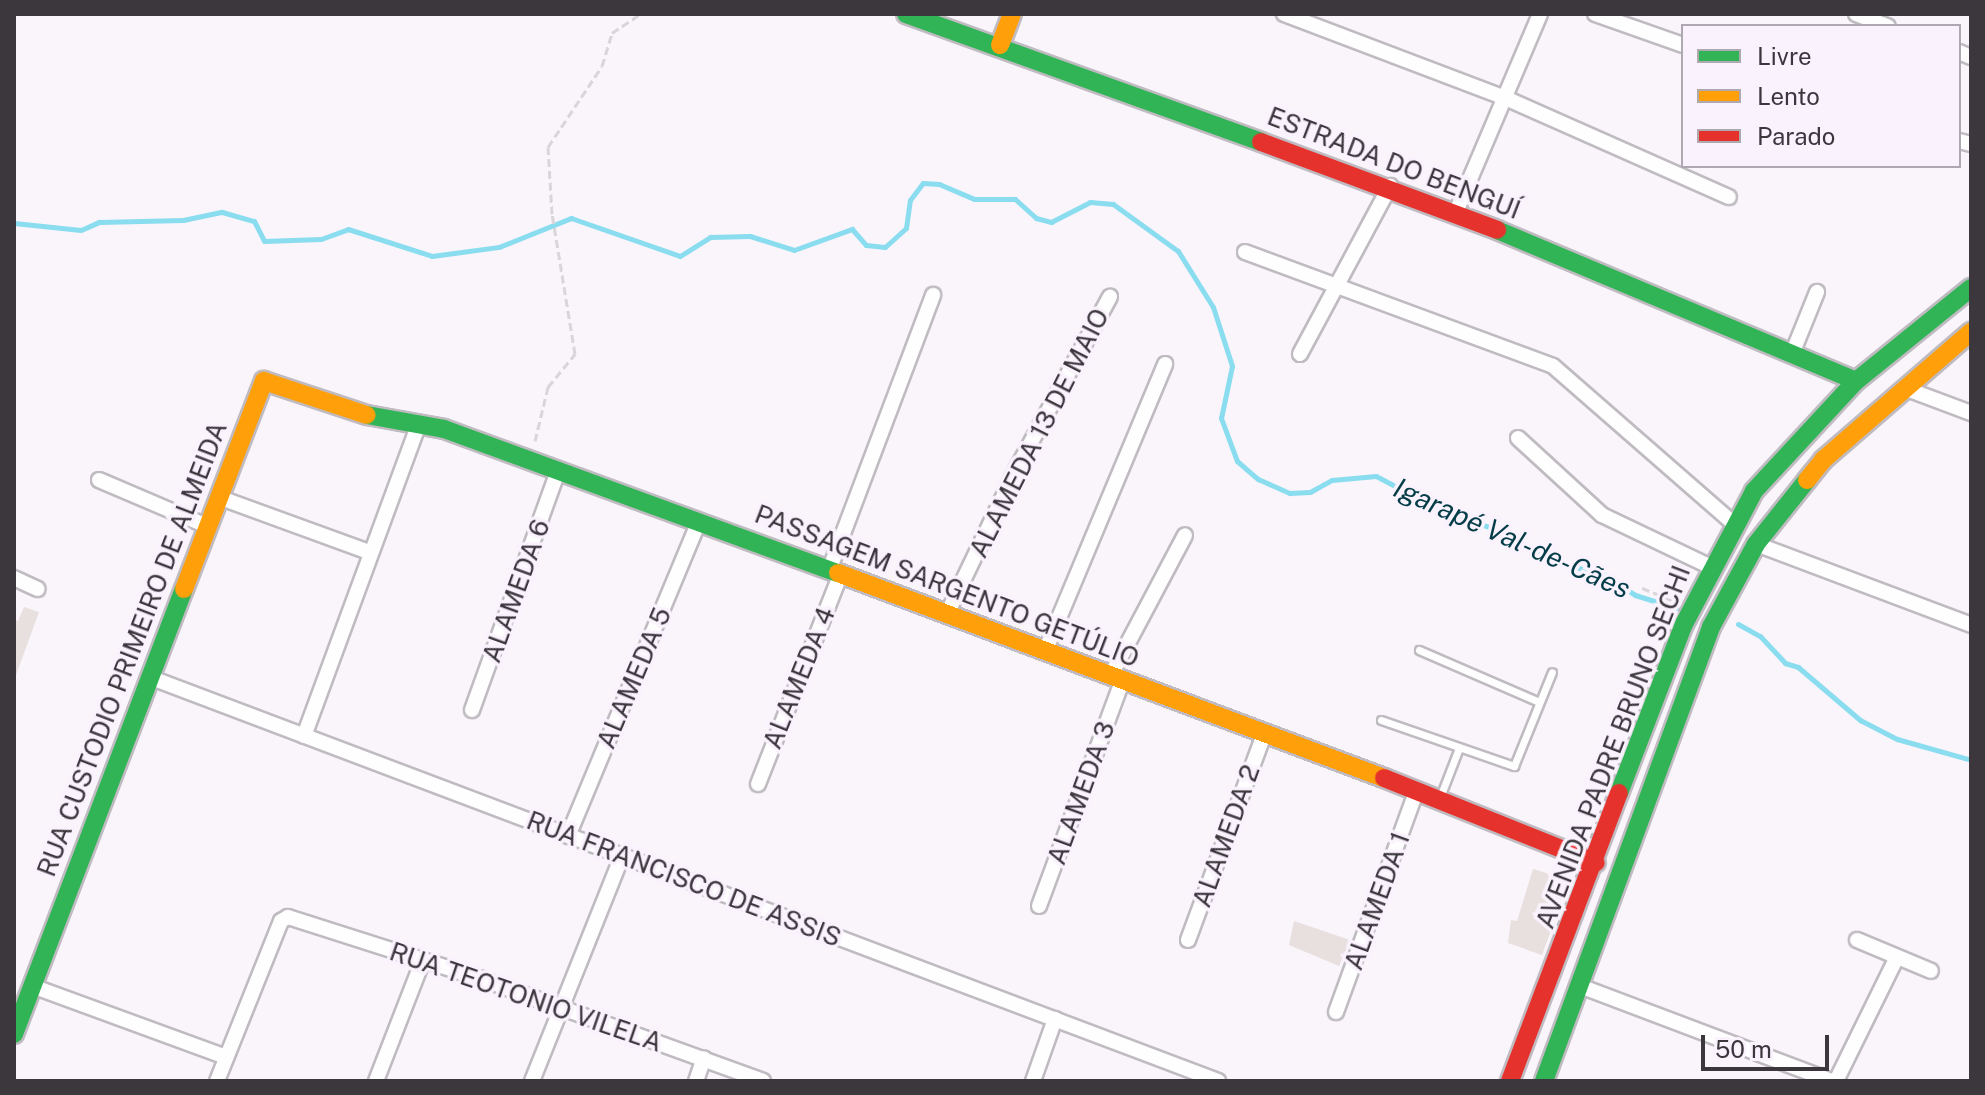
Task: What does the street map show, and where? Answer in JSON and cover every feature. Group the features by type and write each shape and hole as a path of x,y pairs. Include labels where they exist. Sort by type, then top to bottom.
{"street":[{"name":"ESTRADA DO BENGUÍ","path":"906,14 1390,186 1856,381"},
{"path":"1000,45 1012,14"},
{"path":"1284,14 1503,97 1729,197"},
{"path":"1456,212 1540,14"},
{"path":"1595,14 1681,44"},
{"path":"1856,14 1883,24"},
{"path":"1300,354 1341,284 1390,186"},
{"path":"1245,252 1341,284 1553,366 1734,524"},
{"name":"AVENIDA PADRE BRUNO SECHI","path":"1510,1081 1693,609 1734,524 1795,441 1856,381 1971,288"},
{"path":"1792,354 1817,292"},
{"name":"ALAMEDA 4","path":"758,784 933,295"},
{"name":"ALAMEDA 13 DE MAIO","path":"948,612 1017,468 1110,297"},
{"name":"AVENIDA PADRE BRUNO SECHI","path":"1544,1081 1711,627 1761,545 1823,460 1904,388 1969,338"},
{"path":"1046,649 1165,364"},
{"name":"PASSAGEM SARGENTO GETÚLIO","path":"273,381 379,419 419,423 699,521 1265,732 1596,863"},
{"name":"RUA CUSTODIO PRIMEIRO DE ALMEIDA","path":"14,1034 259,387 273,381"},
{"path":"1904,388 1971,413"},
{"path":"304,736 369,552 419,423"},
{"path":"1518,438 1602,515 1711,567"},
{"name":"ALAMEDA 6","path":"472,710 558,471"},
{"path":"99,480 207,526"},
{"path":"218,497 369,552"},
{"name":"ALAMEDA 5","path":"568,836 699,521"},
{"name":"ALAMEDA 3","path":"1039,906 1117,677 1185,535"},
{"path":"1761,545 1971,625"},
{"path":"14,578 38,589"},
{"name":"RUA FRANCISCO DE ASSIS","path":"149,677 1218,1081"},
{"name":"ALAMEDA 2","path":"1188,940 1265,732"},
{"name":"ALAMEDA 1","path":"1336,1012 1417,790"},
{"path":"532,1081 622,856"},
{"name":"RUA TEOTONIO VILELA","path":"226,1057 281,921 288,917 560,1007 763,1081"},
{"path":"1857,940 1931,971"},
{"path":"1580,986 1834,1081 1897,957"},
{"path":"376,1081 423,960"},
{"path":"32,986 226,1057 217,1081"},
{"path":"1033,1081 1055,1019"},
{"path":"696,1081 704,1058"}],"lane":[{"path":"1419,650 1539,702"},
{"path":"1381,720 1514,766 1552,672"},
{"path":"1439,799 1459,748"}],"path":[{"path":"530,461 548,387 575,354 552,214 548,147 602,66 612,33 640,14"},
{"path":"1642,588 1693,609"}],"building":[{"path":"24,607 39,612 16,675 14,620 18,621"},
{"path":"1533,869 1566,879 1543,926 1552,928 1542,955 1508,943 1511,920 1517,921"},
{"path":"1294,921 1350,940 1339,966 1289,945"}],"waterway":[{"name":"Igarapé Val-de-Cães","path":"14,223 81,230 99,222 183,220 222,212 254,221 264,241 321,239 348,229 432,256 499,247 571,218 680,256 710,237 750,236 794,250 852,229 866,245 885,247 906,228 910,200 923,183 939,184 974,199 1015,199 1036,218 1051,222 1090,202 1113,204 1178,251 1213,307 1232,366 1221,418 1237,461 1258,479 1290,493 1310,492 1332,480 1376,476 1446,513 1505,532 1545,558 1606,576 1635,595 1683,610"},
{"name":"Igarapé Val-de-Cães","path":"1738,624 1760,636 1785,663 1798,667 1860,720 1897,739 1971,760"}],"traffic: fast":[{"path":"906,14 1261,142"},
{"path":"1497,230 1856,381"},
{"path":"1619,793 1684,624 1754,491 1856,381 1971,288"},
{"path":"367,415 444,429 838,573"},
{"path":"1544,1081 1711,627 1756,544 1807,480"},
{"path":"14,1034 184,589"}],"traffic: slow":[{"path":"1000,45 1012,14"},
{"path":"1807,480 1823,460 1971,332"},
{"path":"184,589 264,381 367,415"},
{"path":"838,573 1384,778"}],"traffic: jam":[{"path":"1261,142 1497,230"},
{"path":"1384,778 1596,863"},
{"path":"1510,1081 1619,793"}]}
